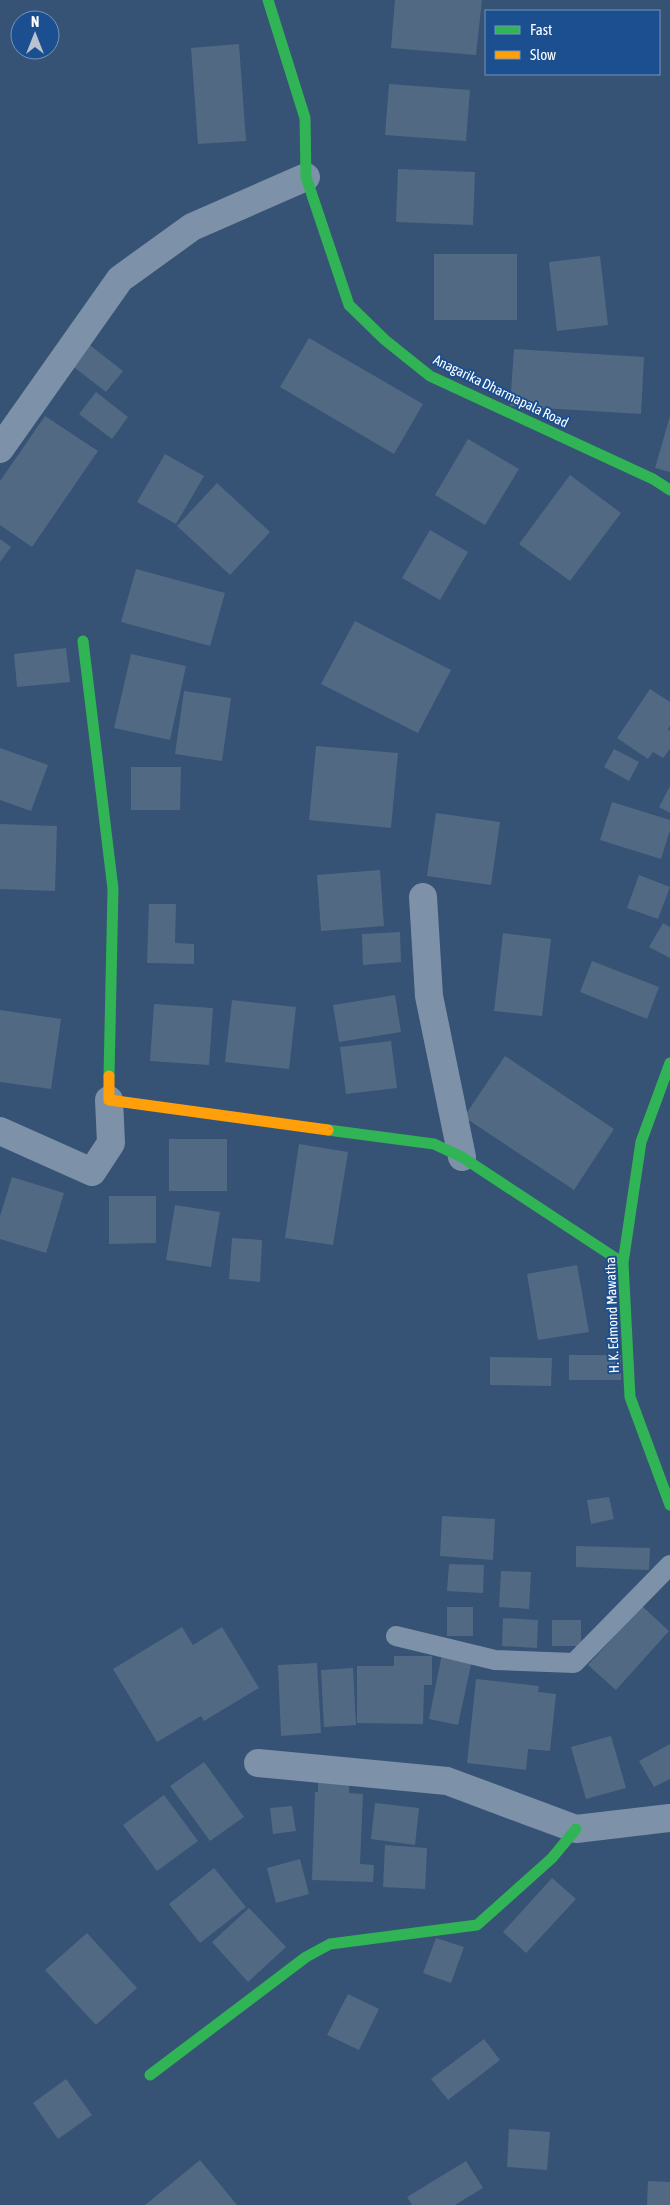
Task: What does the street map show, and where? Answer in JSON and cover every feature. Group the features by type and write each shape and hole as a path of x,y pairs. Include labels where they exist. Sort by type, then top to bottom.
{"street":[{"name":"Anagarika Dharmapala Road","path":"268,0 305,118 306,177 349,306 385,340 430,376 653,479 670,490"},
{"path":"0,449 120,279 192,227 306,177"},
{"path":"0,1131 92,1172 111,1143 113,889 83,641"},
{"path":"423,896 429,996 462,1157"},
{"name":"H. K. Edmond Mawatha","path":"670,1063 641,1142 623,1263 630,1397 670,1505"},
{"path":"110,1100 434,1144 462,1157 623,1263"},
{"path":"258,1763 447,1781 576,1829 670,1818"},
{"path":"150,2075 306,1957 330,1944 477,1925 552,1858 576,1829"}],"lane":[{"path":"396,1636 495,1660 574,1663 670,1565"}],"building":[{"path":"395,0 482,0 476,55 391,48"},
{"path":"239,44 246,141 198,144 191,48"},
{"path":"389,84 470,90 466,141 385,135"},
{"path":"398,169 475,172 473,225 396,222"},
{"path":"434,254 517,254 517,320 434,320"},
{"path":"600,256 608,325 557,331 549,262"},
{"path":"309,338 423,404 394,454 280,387"},
{"path":"87,343 123,371 106,392 70,364"},
{"path":"514,349 644,357 641,414 510,406"},
{"path":"96,392 128,417 112,439 79,414"},
{"path":"45,416 98,451 32,547 0,525 0,481"},
{"path":"670,416 670,472 655,468"},
{"path":"468,439 519,469 485,525 435,495"},
{"path":"165,454 204,476 176,524 137,502"},
{"path":"570,475 621,513 570,581 519,544"},
{"path":"217,483 270,532 230,575 177,526"},
{"path":"430,530 468,552 440,600 402,578"},
{"path":"0,539 11,547 0,562"},
{"path":"136,569 225,593 210,646 121,622"},
{"path":"355,621 451,670 418,733 321,684"},
{"path":"66,648 70,682 17,687 14,654"},
{"path":"131,654 186,666 170,740 114,728"},
{"path":"650,689 670,702 670,726 668,729 670,731 670,749 663,758 653,752 648,759 617,738"},
{"path":"184,691 231,698 222,761 175,754"},
{"path":"316,746 398,753 391,828 309,820"},
{"path":"0,748 48,765 31,811 0,800"},
{"path":"614,749 639,762 629,781 604,767"},
{"path":"131,767 181,767 180,810 131,810"},
{"path":"670,786 670,813 659,807"},
{"path":"612,802 670,820 670,830 661,859 600,840"},
{"path":"436,813 500,822 491,885 427,876"},
{"path":"0,824 57,826 55,891 0,889"},
{"path":"380,870 384,926 321,931 317,875"},
{"path":"639,875 670,887 658,919 627,908"},
{"path":"149,904 176,904 175,943 194,944 194,964 147,963"},
{"path":"663,923 670,927 670,958 649,947"},
{"path":"400,932 401,962 363,965 362,934"},
{"path":"503,933 551,939 542,1016 494,1011"},
{"path":"592,961 659,987 647,1019 580,992"},
{"path":"395,995 401,1032 339,1042 333,1005"},
{"path":"232,1000 296,1007 289,1069 225,1062"},
{"path":"154,1004 213,1008 209,1065 150,1061"},
{"path":"0,1010 61,1019 51,1089 0,1082"},
{"path":"391,1041 397,1088 346,1094 340,1047"},
{"path":"505,1056 614,1129 574,1190 464,1117"},
{"path":"169,1139 227,1139 227,1191 169,1191"},
{"path":"299,1144 348,1152 333,1245 285,1238"},
{"path":"12,1177 64,1193 46,1253 0,1239 0,1216"},
{"path":"109,1196 156,1196 156,1243 109,1244"},
{"path":"175,1205 220,1212 211,1267 166,1260"},
{"path":"232,1238 262,1240 260,1282 229,1279"},
{"path":"577,1265 589,1332 538,1340 527,1274"},
{"path":"569,1355 621,1355 621,1380 569,1380"},
{"path":"490,1357 552,1358 551,1386 490,1385"},
{"path":"609,1497 614,1519 591,1524 587,1500"},
{"path":"442,1516 495,1519 493,1560 440,1556"},
{"path":"576,1546 650,1548 649,1570 576,1567"},
{"path":"449,1564 484,1565 483,1593 447,1591"},
{"path":"501,1571 531,1572 529,1609 499,1607"},
{"path":"642,1606 669,1631 616,1690 588,1665"},
{"path":"447,1607 473,1607 473,1636 447,1636"},
{"path":"503,1618 538,1620 537,1648 502,1646"},
{"path":"552,1620 581,1620 581,1646 552,1646"},
{"path":"182,1627 193,1645 222,1627 259,1688 204,1721 201,1716 157,1742 113,1669"},
{"path":"442,1654 472,1660 458,1725 429,1719"},
{"path":"394,1656 432,1656 432,1685 424,1685 423,1724 357,1723 357,1666 394,1666"},
{"path":"317,1663 321,1733 281,1736 278,1665"},
{"path":"353,1668 356,1725 324,1727 321,1670"},
{"path":"476,1679 539,1686 538,1692 556,1694 550,1751 528,1749 526,1770 467,1763"},
{"path":"611,1736 626,1788 586,1799 571,1747"},
{"path":"670,1744 670,1779 654,1787 639,1761"},
{"path":"204,1762 244,1817 210,1841 170,1786"},
{"path":"318,1782 349,1783 349,1793 363,1794 360,1864 374,1865 373,1882 312,1880 315,1792 318,1792"},
{"path":"164,1795 198,1841 157,1871 123,1825"},
{"path":"375,1803 419,1808 415,1845 371,1839"},
{"path":"292,1806 296,1831 273,1834 270,1808"},
{"path":"385,1845 427,1848 425,1889 383,1887"},
{"path":"300,1859 309,1894 276,1903 267,1868"},
{"path":"214,1868 246,1907 200,1943 169,1904"},
{"path":"552,1878 576,1899 526,1953 503,1932"},
{"path":"249,1908 286,1947 248,1982 212,1942"},
{"path":"87,1933 137,1988 96,2025 45,1970"},
{"path":"436,1938 464,1947 451,1983 423,1973"},
{"path":"348,1994 379,2009 359,2050 327,2035"},
{"path":"484,2039 500,2060 448,2100 431,2079"},
{"path":"66,2079 92,2115 58,2139 33,2103"},
{"path":"509,2129 550,2132 547,2170 507,2167"},
{"path":"200,2160 237,2205 145,2205"},
{"path":"466,2161 483,2188 455,2205 412,2205 407,2197"},
{"path":"648,2181 670,2182 670,2205 647,2205"}],"traffic: fast":[{"path":"268,0 305,118 306,177 349,305 385,340 430,376 653,479 670,490"},
{"path":"83,641 113,889 109,1076"},
{"path":"670,1063 641,1142 623,1263 630,1397 670,1505"},
{"path":"328,1130 434,1144 462,1157 623,1263"},
{"path":"150,2075 306,1957 330,1944 477,1925 552,1858 576,1829"}],"traffic: slow":[{"path":"109,1076 109,1100 328,1130"}]}
